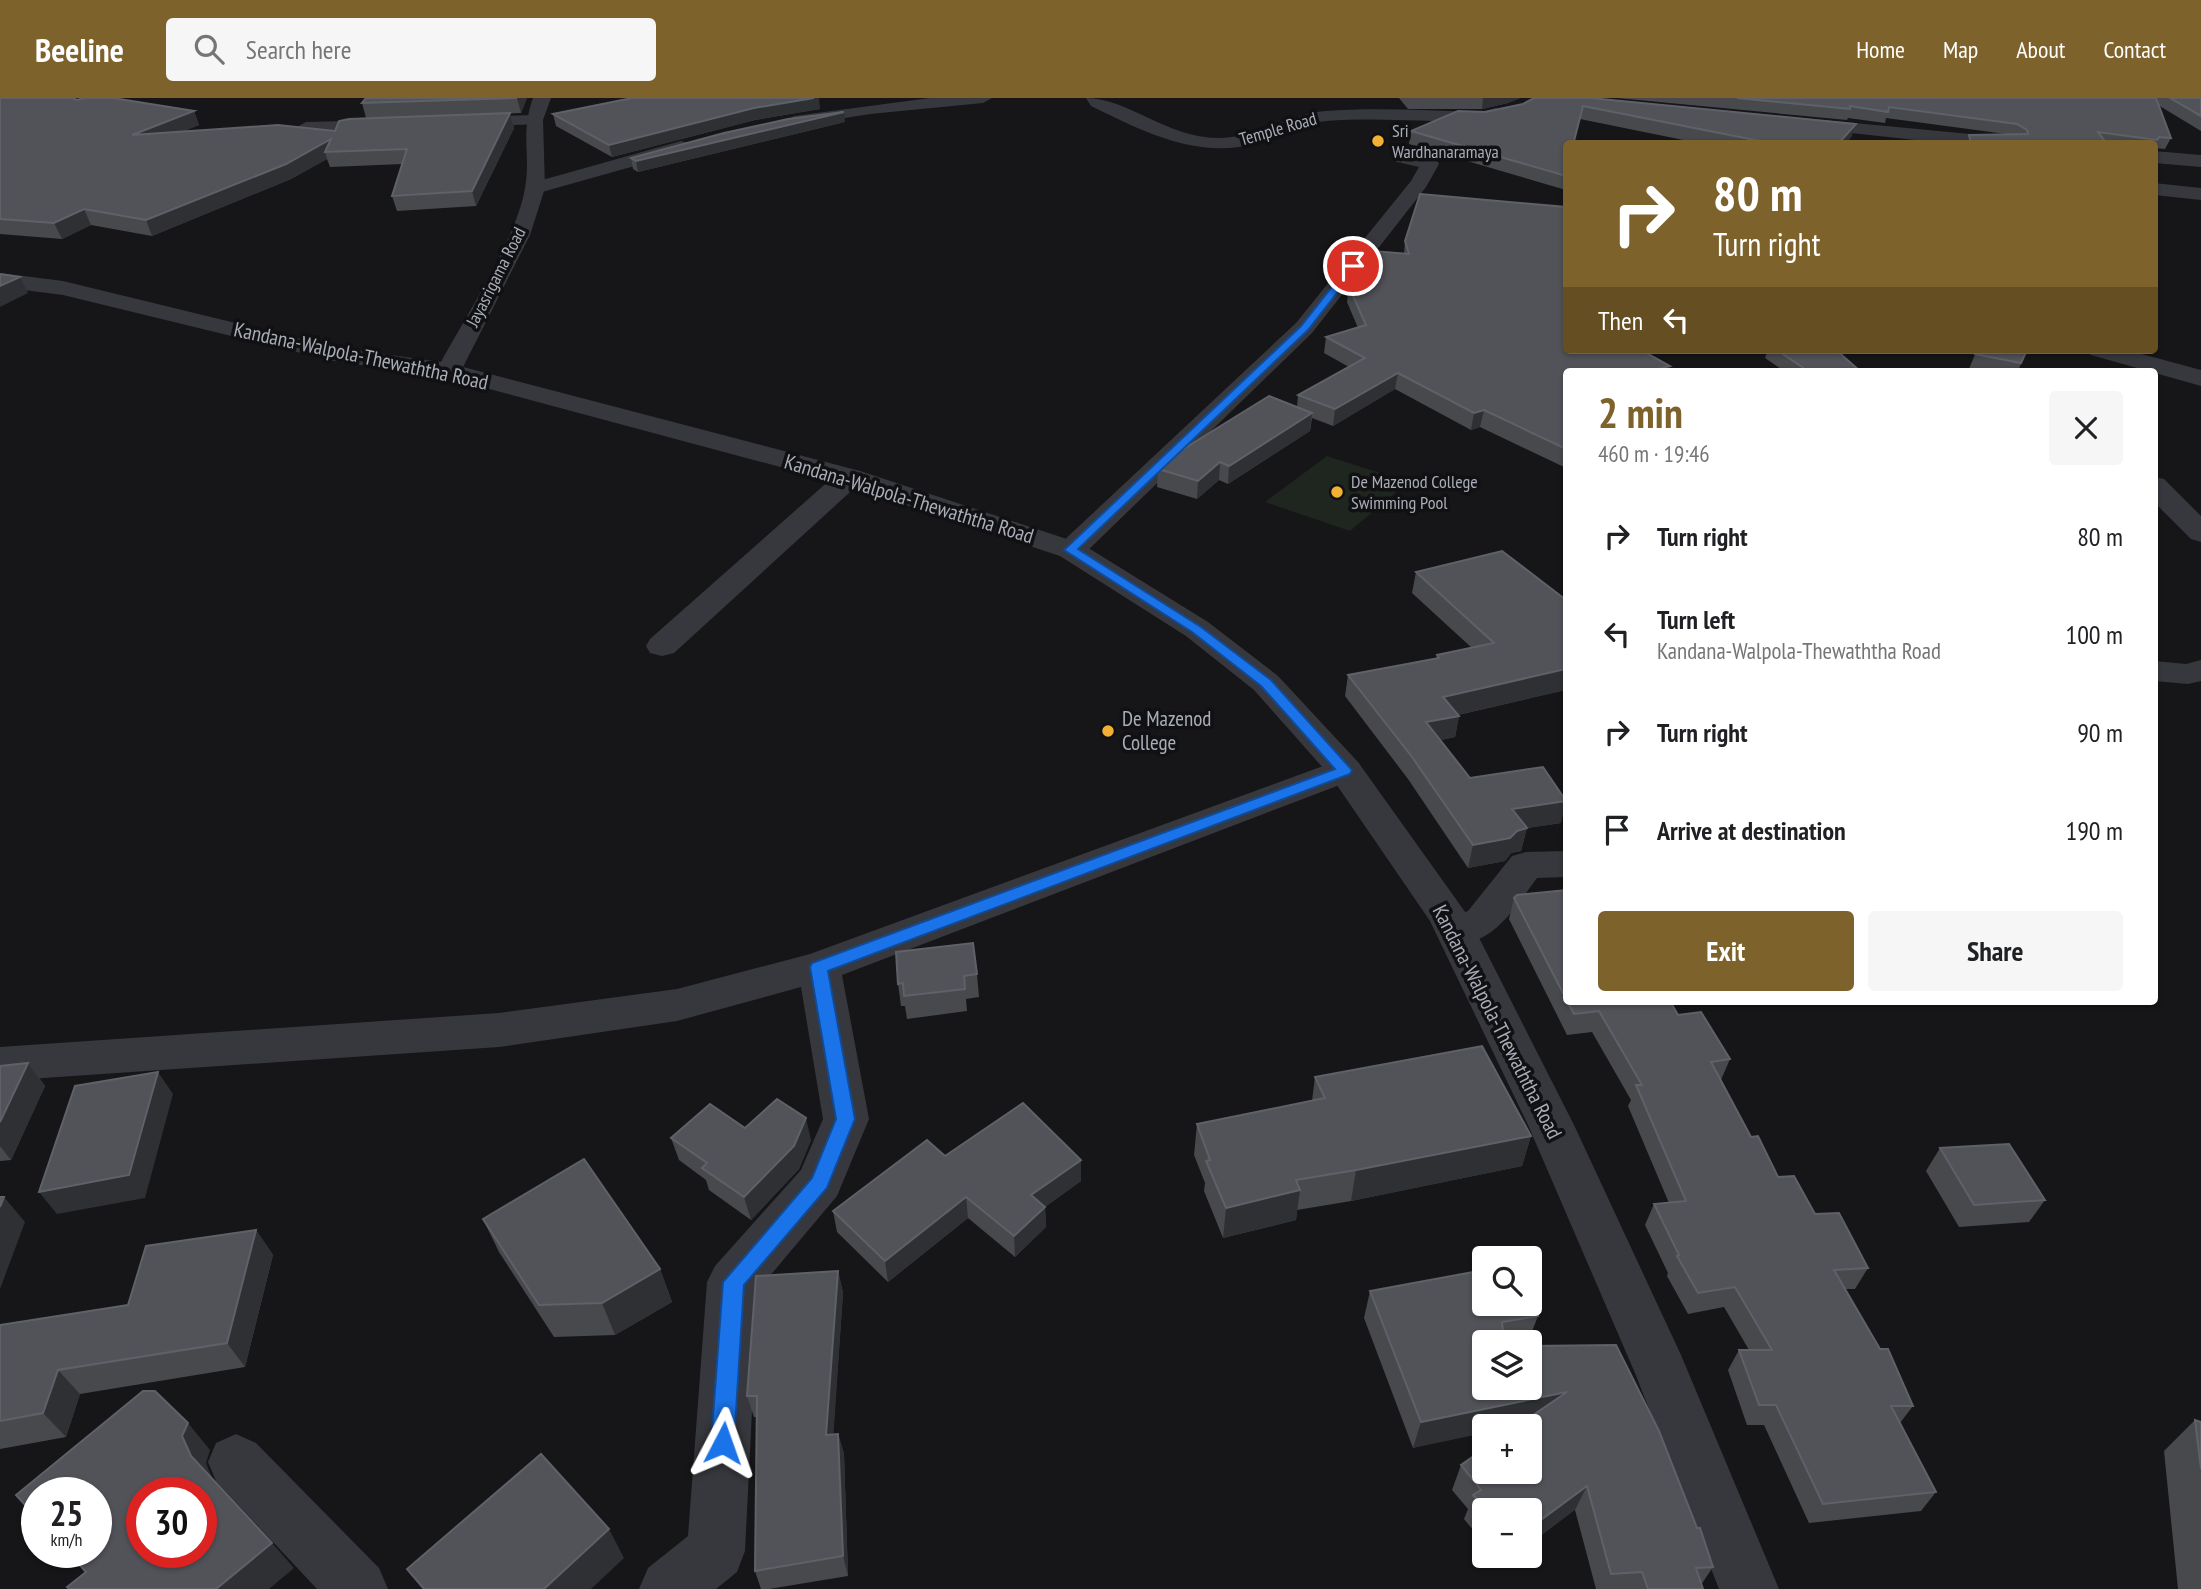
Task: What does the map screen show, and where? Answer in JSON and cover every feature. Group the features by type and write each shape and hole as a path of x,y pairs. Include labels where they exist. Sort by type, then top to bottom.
{"street":[{"name":"Jayasrigama Road","path":"449,371 520,235 535,188 534,120 542,98"},
{"path":"776,124 870,109 984,98"},
{"name":"Temple Road","path":"1095,98 1097,102 1158,131 1209,142 1237,142 1301,120 1325,116 1482,117 1514,110"},
{"path":"1289,105 1301,120"},
{"path":"440,123 534,120"},
{"path":"1791,122 1972,140"},
{"path":"306,127 400,124"},
{"path":"535,188 705,140"},
{"path":"1071,550 1304,328 1419,183 1430,164 1400,157"},
{"path":"2158,157 2201,161"},
{"path":"2158,189 2201,194"},
{"name":"Kandana-Walpola-Thewaththa Road","path":"0,280 64,288 334,354 449,371 850,477 1071,550 1196,629 1266,683 1345,770 1448,916 1551,1125 1651,1348 1749,1589"},
{"path":"2108,354 2129,365"},
{"path":"2158,370 2201,378"},
{"path":"662,646 850,477"},
{"path":"2158,489 2201,533"},
{"path":"2158,671 2188,674 2201,670"},
{"path":"0,1064 499,1030 677,1005 818,967 1345,770"},
{"path":"1455,931 1482,921 1527,865 1563,864"},
{"path":"669,1589 716,1551 733,1282 820,1182 846,1119 818,967"},
{"path":"236,1462 358,1589"}],"shaded area":[{"name":"De Mazenod College Swimming Pool","path":"1327,456 1408,482 1350,531 1265,502"}],"building":[{"path":"0,98 113,98 194,111 132,135 278,125 335,131 339,121 349,119 510,113 472,191 392,196 407,149 325,152 331,139 286,164 146,220 84,209 54,223 0,219"},
{"path":"366,98 517,98 362,103"},
{"path":"632,98 814,98 754,108 609,145 553,114"},
{"path":"1534,98 1591,98 1856,124 1842,140 1755,140 1583,106 1574,140 1563,140 1563,175 1411,131 1458,111 1485,112 1523,104"},
{"path":"1737,98 2156,98 2171,138 2159,137 2157,140 2098,132 2104,140 1970,140 1969,135 2028,134 2027,130 2017,124 1889,107 1888,112 1850,106 1850,109"},
{"path":"2170,98 2201,98 2201,116"},
{"path":"844,112 636,161 631,158 788,119"},
{"path":"1420,194 1563,207 1563,354 1648,354 1670,366 1563,368 1563,448 1484,410 1474,413 1398,373 1335,409 1298,395 1365,358 1326,337 1366,325 1349,287 1366,287 1365,270 1373,251 1409,254 1405,241"},
{"path":"0,274 20,277 0,286"},
{"path":"1783,354 1841,354 1857,368 1804,368"},
{"path":"1975,354 2025,354 2021,363"},
{"path":"1269,396 1312,413 1229,466 1220,462 1198,481 1158,469 1169,458"},
{"path":"1502,551 1563,598 1563,670 1443,697 1459,716 1426,722 1470,778 1543,767 1563,797 1563,801 1512,809 1527,828 1517,831 1510,838 1473,845 1412,757 1348,675 1439,658 1437,655 1494,643 1416,572"},
{"path":"1563,890 1563,993 1514,898 1517,895"},
{"path":"973,943 977,974 964,976 965,989 904,996 903,983 898,984 896,952"},
{"path":"1569,1005 1672,1005 1678,1015 1701,1012 1730,1059 1711,1062 1751,1137 1758,1136 1778,1177 1794,1176 1815,1214 1839,1213 1868,1268 1834,1270 1880,1349 1888,1349 1913,1406 1891,1406 1936,1492 1823,1504 1776,1405 1759,1405 1739,1350 1772,1350 1735,1287 1698,1293 1677,1256 1679,1255 1654,1204 1686,1201 1636,1085 1642,1085 1599,1011 1574,1014"},
{"path":"1482,1046 1531,1136 1296,1180 1300,1190 1226,1208 1206,1161 1210,1160 1197,1124 1325,1098 1315,1077"},
{"path":"28,1063 0,1122 0,1066"},
{"path":"158,1072 129,1175 39,1192 75,1086"},
{"path":"777,1099 806,1118 794,1146 744,1197 702,1168 707,1163 671,1138 710,1104 745,1128"},
{"path":"1023,1103 1081,1160 1031,1195 1045,1207 1014,1236 966,1197 885,1261 833,1211 927,1140 945,1156"},
{"path":"2009,1144 2045,1200 1974,1205 1940,1148"},
{"path":"584,1159 660,1269 602,1303 539,1305 483,1219"},
{"path":"256,1230 227,1343 58,1370 43,1413 0,1421 0,1325 128,1305 146,1246"},
{"path":"838,1271 826,1435 838,1434 843,1556 755,1571 757,1396 747,1396 756,1276"},
{"path":"1472,1272 1472,1316 1538,1316 1502,1322 1503,1330 1472,1330 1472,1400 1528,1400 1421,1422 1370,1291"},
{"path":"1616,1345 1659,1431 1697,1528 1700,1528 1713,1567 1696,1568 1703,1589 1648,1589 1642,1572 1611,1574 1587,1486 1542,1519 1542,1498 1476,1498 1473,1495 1481,1490 1476,1484 1542,1484 1542,1414 1535,1414 1567,1392 1542,1397 1542,1346"},
{"path":"143,1391 155,1391 188,1423 182,1436 191,1456 211,1477 126,1477 126,1568 217,1568 217,1484 272,1543 216,1589 67,1587 86,1572 82,1568 112,1568 112,1477 38,1477"},
{"path":"2195,1420 2201,1422 2201,1469"},
{"path":"541,1454 609,1529 544,1589 424,1589 407,1569"},
{"path":"1472,1457 1472,1479 1461,1465"}],"place":[{"name":"Sri Wardhanaramaya","path":"1378,141"},
{"name":"De Mazenod College Swimming Pool","path":"1337,492"},
{"name":"De Mazenod College","path":"1108,731"}],"route":[{"path":"723,1443 733,1282 820,1182 846,1119 818,967 1345,770 1266,683 1196,629 1071,550 1304,328 1353,266"}]}
